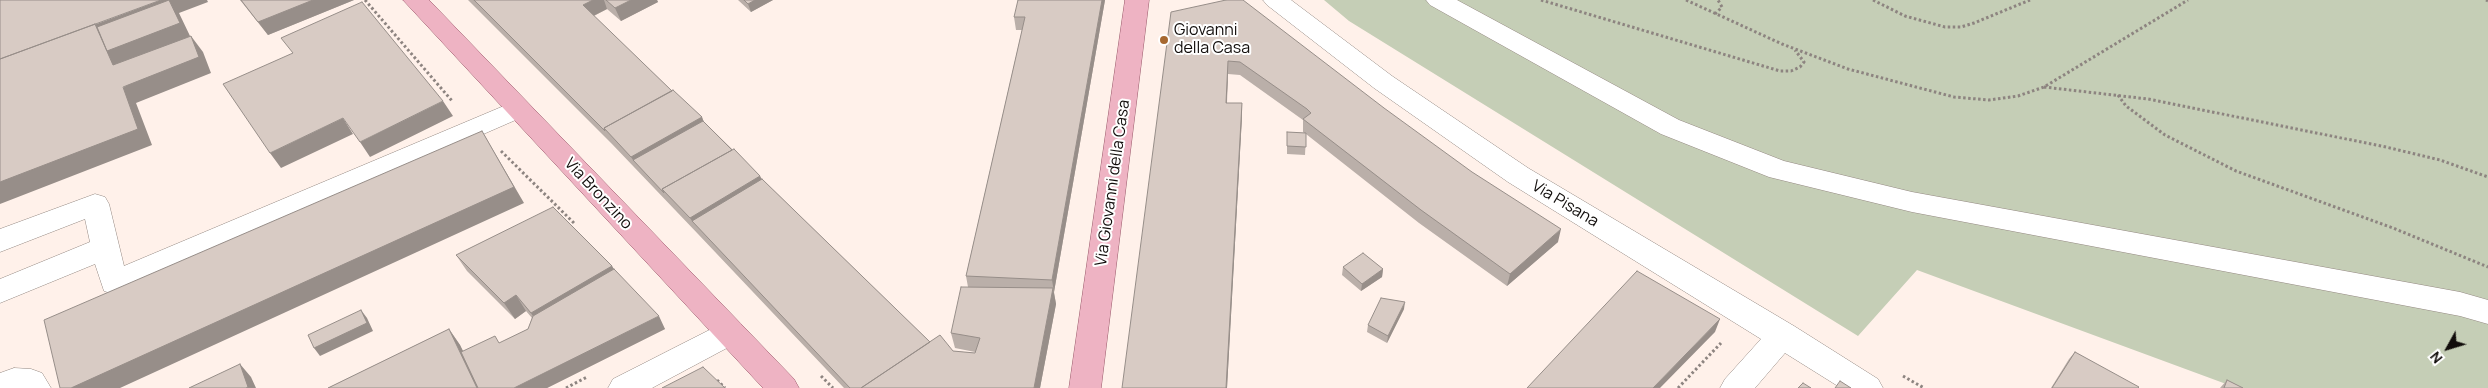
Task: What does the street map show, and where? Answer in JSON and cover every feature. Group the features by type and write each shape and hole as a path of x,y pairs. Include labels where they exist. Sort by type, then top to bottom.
{"main road":[{"name":"Via Bronzino","path":"414,0 782,388"},
{"name":"Via Giovanni della Casa","path":"1083,380 1137,0"}],"street":[{"name":"Via Pisana","path":"1275,0 1383,82 1518,175 1867,388"},
{"path":"1438,0 1670,127 1779,170 1912,202 2440,300 2488,312"},
{"path":"0,242 95,204 114,283 518,109"},
{"path":"0,291 106,247"},
{"path":"624,388 729,332"},
{"path":"1736,388 1783,335"},
{"path":"0,386 14,381 31,382 35,388"}],"path":[{"path":"365,0 476,127 576,225"},
{"path":"1541,0 1780,71 1791,71 1800,67 1804,62 1800,55 1791,47"},
{"path":"1686,0 1791,47 1848,69 1954,97 1989,100 2018,96 2044,87 2188,0"},
{"path":"1715,14 1722,7 1718,0"},
{"path":"1873,0 1905,16 1945,27 1961,27 1974,23 2030,0"},
{"path":"2044,87 2148,99 2269,125 2386,147 2440,160 2488,177"},
{"path":"2118,95 2131,110 2165,135 2236,171 2393,228 2488,267"},
{"path":"1678,388 1726,337"},
{"path":"566,388 590,376"}],"green space":[{"path":"1324,0 2488,0 2488,388 2237,388 1917,270 1858,336 1349,21"}],"building":[{"path":"0,0 161,0 0,59"},
{"path":"169,0 180,23 107,51 97,27"},
{"path":"241,0 313,0 258,22"},
{"path":"474,0 593,0 583,5 672,91 604,128 605,131"},
{"path":"606,0 631,0 615,8"},
{"path":"744,0 755,0 748,4"},
{"path":"1018,0 1102,0 1052,280 966,276 1025,17 1014,17"},
{"path":"1226,0 1243,0 1384,108 1472,172 1561,229 1510,274 1421,210 1303,119 1311,113 1307,109 1240,62 1228,61 1226,103 1242,103 1226,388 1122,388 1171,12"},
{"path":"362,2 443,101 360,142 343,118 270,153 223,84 293,53 281,38"},
{"path":"95,24 113,65 191,36 199,57 123,87 138,129 0,182 0,59"},
{"path":"673,90 702,117 631,157 604,128"},
{"path":"703,121 732,150 662,189 664,193 633,160"},
{"path":"482,131 514,187 71,388 60,388 44,320"},
{"path":"1287,132 1306,133 1306,147 1287,146"},
{"path":"734,149 760,176 690,218 662,189"},
{"path":"762,179 930,342 861,388 850,388 692,221"},
{"path":"553,207 612,266 531,313 516,295 504,303 456,255"},
{"path":"1363,253 1383,269 1362,284 1343,267"},
{"path":"614,269 659,316 514,388 478,388 461,352 495,336 499,343 528,329 533,316"},
{"path":"1637,271 1720,319 1653,388 1527,388"},
{"path":"961,287 1053,288 1034,388 861,388 940,335 953,351 975,353 980,338 951,333"},
{"path":"1381,298 1405,302 1388,336 1368,325"},
{"path":"361,310 367,323 314,348 308,335"},
{"path":"449,329 477,388 328,388"},
{"path":"2075,352 2139,387 2052,388"},
{"path":"240,364 248,387 246,388 189,388"},
{"path":"703,367 725,388 662,388"},
{"path":"2227,380 2243,388 2224,388"},
{"path":"1840,381 1851,388 1835,388"},
{"path":"1803,383 1811,388 1798,388"}],"place":[{"name":"Giovanni della Casa","path":"1164,40"}]}
